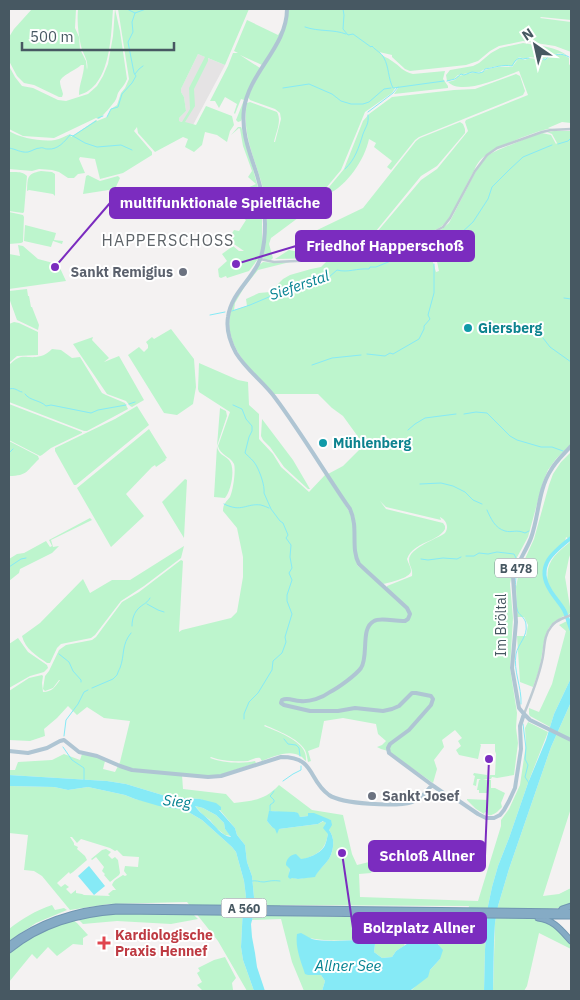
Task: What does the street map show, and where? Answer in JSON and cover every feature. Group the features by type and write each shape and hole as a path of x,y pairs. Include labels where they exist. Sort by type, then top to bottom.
{"highway":[{"path":"546,911 559,910 571,906"},
{"name":"A 560","path":"9,945 36,927 63,916 83,911 116,907 300,911 520,913 546,911 571,914"},
{"name":"A 560","path":"9,950 26,937 42,929 84,914 191,909"},
{"name":"A 560","path":"520,913 526,915 571,914"},
{"path":"526,915 551,922 558,926 571,940"}],"main road":[{"path":"287,9 281,36 254,81 244,110 245,137 261,189 265,216 264,245 260,259 252,274 236,294 233,301 228,318 229,337 240,359 275,397 354,516 355,554 359,564 408,609 410,615 404,621 379,619 371,623 366,636 365,654 361,668 356,674 332,691 307,701 283,698 281,703 292,708 310,711 334,711 355,708 381,711 397,707 413,693 431,696 433,699 431,705 410,730 390,744 388,749 390,755 445,794 460,801 483,817 491,818 500,815 512,796 521,749 520,726 524,714 534,722 571,740"},
{"name":"Im Bröltal","path":"524,714 518,706 512,668 516,622 513,577 531,538 547,476 557,461 571,446"},
{"path":"9,750 28,753 50,747 64,740 79,752 97,756 132,770 208,777 221,776 281,757 287,757 301,761 306,765 320,787 328,794 340,799 366,803 403,804 414,802 425,794 432,785"}],"street":[{"path":"260,259 274,262 363,258 380,252 400,240 434,232 443,227 450,218 475,171 487,155 501,147 542,132 571,129"},
{"path":"524,714 531,698 542,660 547,634 552,624 571,615"}],"shaded area":[{"path":"198,54 225,65 193,125 179,121 179,118 186,111 181,89"}],"green space":[{"path":"32,9 76,9 75,28 79,37 78,9 113,9 110,46 103,71 98,82 90,90 79,95 84,65 65,75 61,80 62,97 34,85 24,83 17,76 9,61 9,37","holes":["79,37 87,60 87,70 86,61 80,49"]},
{"path":"115,9 127,79 115,101 99,119 96,118 54,138 23,136 9,129 9,66 22,86 33,88 58,100 66,101 88,94 97,86 108,64"},
{"path":"118,9 249,9 225,65 208,58 194,89 195,106 185,122 196,125 206,106 232,116 234,125 227,142 217,135 205,132 202,145 194,152 185,147 188,139 183,137 155,152 138,133 137,127 134,131 152,152 152,155 123,173 100,179 95,159 80,157 79,159 85,173 78,174 74,178 68,178 52,170 9,169 9,131 19,136 38,140 55,140 70,134 71,137 96,120 107,117 111,109 117,105 129,79","holes":["198,54 205,57 189,88 190,109 182,122 179,121 179,118 186,111 181,89"]},
{"path":"288,9 571,9 571,20 540,18 571,22 571,52 555,46 523,41 499,46 478,61 466,65 410,71 405,69 392,55 379,52 404,70 413,74 445,71 443,79 448,88 394,94 398,88 396,87 392,93 365,112 341,170 306,212 271,238 269,244 273,258 271,260 264,259 262,257 266,230 266,202 246,129 247,103 250,102 277,112 279,123 275,142 281,119 280,113 275,109 250,100 248,97 279,41"},
{"path":"247,20 278,35 282,29 278,40 262,65 240,55 260,68 252,83 241,121 238,122 236,120 244,100 241,99 235,114 237,104 225,97 219,108 215,101 210,101 233,53 238,53 234,51"},
{"path":"523,43 553,49 569,57 560,53 545,59 529,57 525,59 519,57 512,66 491,67 480,72 458,75 454,79 447,81 446,75 450,70 473,66 500,48"},
{"path":"557,54 564,55 569,58 571,67 571,123 562,122 548,128 552,128 507,144 490,152 481,159 449,219 440,228 405,237 369,255 352,258 329,258 346,256 346,253 377,232 421,180 437,169 468,131 466,120 528,95 519,71 493,81 472,86 454,86 448,82 455,80 458,76 481,73 495,67 512,67 519,58 525,60 529,58 545,60"},
{"path":"516,74 520,76 525,91 523,95 419,137 391,170 387,167 392,161 374,147 376,143 369,139 364,155 354,171 342,185 328,194 325,192 344,169 363,121 369,114 392,97 475,89"},
{"path":"460,122 463,124 465,133 437,166 421,176 376,231 355,247 345,252 326,256 325,258 275,259 289,250 304,251 318,245 313,237 303,244 301,241 311,233 363,208 420,138"},
{"path":"238,127 242,129 262,202 262,247 258,259 249,271 221,278 219,277 218,269 227,261 222,254 233,246 239,251 244,251 228,240 234,230 239,231 246,220 241,217 245,206 237,202 243,190 256,184 248,177 252,171 243,146 240,129 231,135"},
{"path":"571,131 571,444 548,470 528,537 515,561 510,584 513,618 510,668 517,713 518,743 514,775 492,777 489,779 490,775 495,775 495,744 480,744 478,759 459,755 456,750 461,746 458,741 462,738 455,730 442,740 444,747 434,760 437,769 433,783 388,751 377,747 386,741 378,734 376,724 343,718 324,721 319,747 308,751 311,761 308,762 305,750 298,742 287,735 265,725 288,736 299,744 303,748 306,761 301,756 291,753 281,754 262,761 260,758 239,761 211,757 215,760 226,762 255,761 256,763 210,778 182,775 183,789 226,794 234,803 264,797 279,785 312,810 343,815 352,854 357,865 369,862 372,870 371,873 359,874 360,897 478,901 501,826 501,820 509,809 520,785 526,744 525,728 528,722 548,732 492,887 488,906 484,991 411,991 440,959 439,945 432,939 415,938 405,943 392,957 382,958 374,952 375,944 379,937 344,940 309,938 308,975 321,975 325,981 322,991 304,991 292,962 281,919 252,920 257,902 254,897 252,876 247,862 245,845 237,835 235,828 219,809 200,799 169,797 126,784 107,781 9,775 9,770 15,770 18,762 52,760 64,754 80,760 82,754 98,757 105,761 103,769 115,772 120,762 130,721 104,718 87,707 77,715 68,706 44,729 45,736 30,741 9,740 9,691 29,678 42,675 43,692 53,689 60,680 53,688 45,691 43,689 45,676 59,650 66,645 92,640 122,602 139,592 181,560 183,561 179,632 231,618 237,612 243,577 243,557 237,528 223,511 232,490 235,467 218,446 230,412 199,392 199,363 238,380 248,382 249,405 259,414 259,439 273,454 281,467 309,492 326,475 352,516 357,565 358,566 387,588 387,586 412,576 411,568 410,574 407,576 383,584 362,567 356,554 354,515 328,474 343,466 364,445 343,416 318,394 274,394 256,375 239,354 233,343 230,331 230,318 233,305 244,285 263,262 290,262 258,270 245,286 235,303 234,310 247,306 246,299 259,293 270,292 290,275 321,267 327,261 366,258 405,239 426,235 428,236 420,247 420,254 431,260 436,272 439,271 436,257 423,252 423,248 431,240 430,235 449,223 477,169 488,155 542,133 551,135 556,144 552,134 547,132","holes":["380,501 386,507 441,520 440,517 446,522 447,529 445,533 418,548 410,556 411,568 407,559 410,553 420,545 441,534 445,526 443,523 386,509","272,811 295,812 300,817 308,816 331,820 329,830 333,840 332,850 329,859 315,876 298,879 289,877 289,871 293,865 317,854 321,850 328,834 324,828 326,823 324,821 318,824 279,829 272,827 267,821","280,905 469,906 466,918 281,916"]},
{"path":"41,171 55,174 55,196 53,194 27,191 30,175"},
{"path":"9,172 21,173 27,176 23,213 9,211"},
{"path":"88,175 100,181 118,176 120,178 115,189 83,194 86,176"},
{"path":"9,212 23,215 24,217 23,242 21,243 9,244"},
{"path":"25,225 56,233 54,240 63,241 62,244 53,241 51,247 24,241"},
{"path":"18,245 23,246 38,259 57,264 66,281 9,289 9,254 20,256"},
{"path":"27,289 31,307 39,325 38,330 17,320 9,298 9,291"},
{"path":"14,322 38,332 38,355 17,356 9,363 9,324"},
{"path":"171,329 194,359 196,387 193,404 177,415 164,413 128,355 139,347 144,352 148,348 146,342 152,337 154,339"},
{"path":"93,337 92,340 109,358 104,362 119,356 144,400 132,407 126,401 107,394 73,344"},
{"path":"52,349 61,350 72,358 80,357 102,393 125,403 128,409 84,431 9,402 9,365 18,358 41,356"},
{"path":"9,404 82,433 51,448 40,456 9,440"},
{"path":"137,406 149,425 74,485 55,448 115,419"},
{"path":"220,408 226,411 227,416 217,446"},
{"path":"262,419 293,460 310,489 284,467 263,440 261,436"},
{"path":"149,429 167,458 156,467 155,465 152,467 126,494 144,516 111,547 77,488"},
{"path":"9,441 38,456 39,459 24,474 9,476"},
{"path":"217,446 220,453 229,460 232,468 231,485 225,498 214,497"},
{"path":"571,452 571,537 569,539 566,537 565,542 551,555 545,566 544,577 546,584 549,564 557,553 571,541 571,552 565,577 571,613 555,621 547,631 540,667 533,687 520,682 517,636 526,636 528,625 524,617 517,617 516,587 519,572 534,539 553,474"},
{"path":"185,479 187,480 184,538 162,502"},
{"path":"90,518 92,520 51,540 53,547 59,546 52,553 20,569 19,573 9,581 9,559 46,541 50,547 52,546 49,540"},
{"path":"184,546 181,558 121,601 91,638 61,644 50,663 35,655 26,645 22,636 40,623 83,579 90,593 112,580 130,580"},
{"path":"571,619 571,678 550,727 530,716 529,708 539,712 552,684 566,631 559,625"},
{"path":"18,638 28,652 47,665 48,668 44,672 30,676 9,688 9,644"},
{"path":"571,702 571,808 543,896 559,894 571,888 571,904 553,909 520,909 517,916 547,920 571,943 571,949 539,933 527,986 524,991 493,991 495,923 498,906 551,747"},
{"path":"474,773 487,775 487,779 483,780 491,780 491,788 505,793 501,803 502,807 494,814 488,815 485,812 484,814 467,800 488,800 488,793 479,793 479,790 477,790 479,780 481,779 477,779 476,786 473,785"},
{"path":"9,786 54,787 68,790 88,787 185,810 202,820 236,852 244,881 246,897 243,906 241,947 243,960 254,991 247,991 218,941 187,902 109,904 70,910 42,876 34,871 24,870 28,835 9,833","holes":["70,837 77,843 81,839 115,851 117,850 123,856 139,857 138,867 125,866 124,871 127,875 123,875 114,881 112,885 116,890 108,894 110,896 84,895 76,893 76,890 71,894 66,889 69,887 65,884 61,887 57,883 87,860 77,849 78,847 74,845"]},
{"path":"195,806 216,815 224,823 225,829 231,836 225,835 216,828"},
{"path":"106,849 111,852 108,855 112,859 115,857 118,860 120,873 110,882 102,871 104,867 96,857 91,859"},
{"path":"52,905 55,910 64,908 67,910 36,923 9,941 9,929 29,915"},
{"path":"104,914 193,914 198,919 171,924 117,921 83,924 78,919"},
{"path":"73,920 88,935 83,938 83,945 73,944 57,956 48,947 37,959 32,954 9,982 9,953 24,942"},
{"path":"225,957 236,978 232,983 233,990 203,991 197,985 202,982 197,973 200,971 198,968"}],"water":[{"path":"571,678 571,702 551,747 498,906 495,923 493,991 484,991 488,906 492,887 554,714"},
{"name":"Sieg","path":"9,775 107,781 126,784 169,797 200,799 216,803 221,807 221,810 219,810 235,828 237,835 245,845 247,862 252,876 254,897 257,902 251,924 252,937 257,967 265,991 254,991 243,960 241,947 243,906 246,897 244,881 236,852 202,820 185,810 159,806 125,795 88,787 68,790 54,787 9,786","holes":["195,806 216,815 224,823 225,829 231,837 221,832"]},
{"path":"269,811 295,812 300,817 308,816 308,813 314,813 331,820 332,825 329,830 333,840 332,850 329,859 315,877 290,879 288,877 290,869 286,863 289,858 296,854 301,859 314,855 324,847 328,834 323,828 326,823 323,821 318,824 279,829 277,834 267,821"},
{"path":"89,866 105,886 94,895 78,876"},
{"name":"Allner See","path":"301,933 312,939 327,941 380,937 375,944 374,952 382,958 392,957 396,951 416,938 436,940 443,950 440,959 430,970 428,977 411,991 322,991 325,981 321,975 305,974 297,944 297,934"}],"waterway":[{"path":"127,9 135,13"},
{"path":"107,117 111,109 118,107 122,94 136,76 128,42 133,32 132,22 135,13 146,9"},
{"path":"343,9 343,29 348,35 353,34 381,54 386,61 393,88 444,81"},
{"path":"305,27 346,34"},
{"path":"536,61 541,58 545,60 558,54 569,57"},
{"path":"447,81 455,79 461,74 479,73 485,69 512,66 519,58 529,58"},
{"path":"135,74 143,66"},
{"path":"283,88 309,84 332,94 341,101 351,104 369,102 384,89 391,88"},
{"path":"368,112 398,87"},
{"path":"345,169 356,153 368,123 368,115"},
{"path":"98,118 103,116"},
{"path":"9,148 25,152 38,148 52,149 61,145 70,135 73,136 96,121"},
{"path":"73,136 97,147 121,145 132,150"},
{"name":"Sieferstal","path":"558,144 571,138"},
{"name":"Sieferstal","path":"232,311 276,294 285,288 302,286 308,282 326,276 329,277 337,270 369,269 370,267 376,267 413,252 416,249 435,257 443,252 473,222 488,199 492,187 509,170 523,157 552,145"},
{"path":"367,354 385,356 390,353 393,354 419,339 424,326 430,319 428,315 434,293 434,264"},
{"path":"564,298 571,299"},
{"name":"Sieferstal","path":"210,315 225,312"},
{"path":"543,338 550,347 571,362"},
{"path":"312,365 332,358 361,355"},
{"path":"9,389 22,392"},
{"path":"25,394 46,406 51,405 91,413 126,405"},
{"path":"129,404 135,402"},
{"path":"233,405 242,409 246,419 252,426 245,453 256,465 271,509 283,523 288,535 286,538 291,545 290,557 292,568 289,573 292,580 287,595 287,601 292,614 285,637 286,642 282,653 273,661 272,670 258,693 249,702 244,719"},
{"path":"464,414 487,413 510,436 517,440 563,451"},
{"path":"408,430 425,418 456,414"},
{"path":"9,453 13,449"},
{"path":"420,484 441,483 453,486 482,504"},
{"path":"224,504 235,508 256,505 269,508"},
{"path":"487,510 494,523 502,530 525,533 529,531"},
{"path":"571,538 552,554 545,567 544,574 552,593 564,610 571,629"},
{"path":"466,556 497,552 514,554 517,560"},
{"path":"421,559 457,559 461,557"},
{"path":"9,567 26,558"},
{"path":"521,704 515,660 526,629 525,621 517,609 515,590 517,571 522,563"},
{"path":"132,626 136,611 150,598"},
{"path":"147,604 164,612"},
{"path":"92,688 113,679 117,675 124,646 131,633"},
{"path":"59,654 69,662 81,682"},
{"path":"64,736 66,720 84,692 88,690"},
{"path":"523,724 526,748 525,759 528,765 525,777 529,783"},
{"path":"284,739 288,744 296,745 299,748 300,756"},
{"path":"63,747 72,760 84,768 84,780"},
{"path":"283,781 301,770 301,766"},
{"path":"270,811 270,805 274,802 270,796 274,791"},
{"path":"252,881 280,881"}],"place":[{"name":"Friedhof Happerschoß","path":"236,264"},
{"name":"multifunktionale Spielfläche","path":"55,267"},
{"name":"Sankt Remigius","path":"183,272"},
{"name":"Giersberg","path":"468,328"},
{"name":"Mühlenberg","path":"323,443"},
{"name":"Schloß Allner","path":"489,759"},
{"name":"Sankt Josef","path":"372,796"},
{"name":"Bolzplatz Allner","path":"342,853"},
{"name":"Kardiologische Praxis Hennef","path":"104,943"}],"district":[{"name":"HAPPERSCHOSS","path":"168,240"}]}
